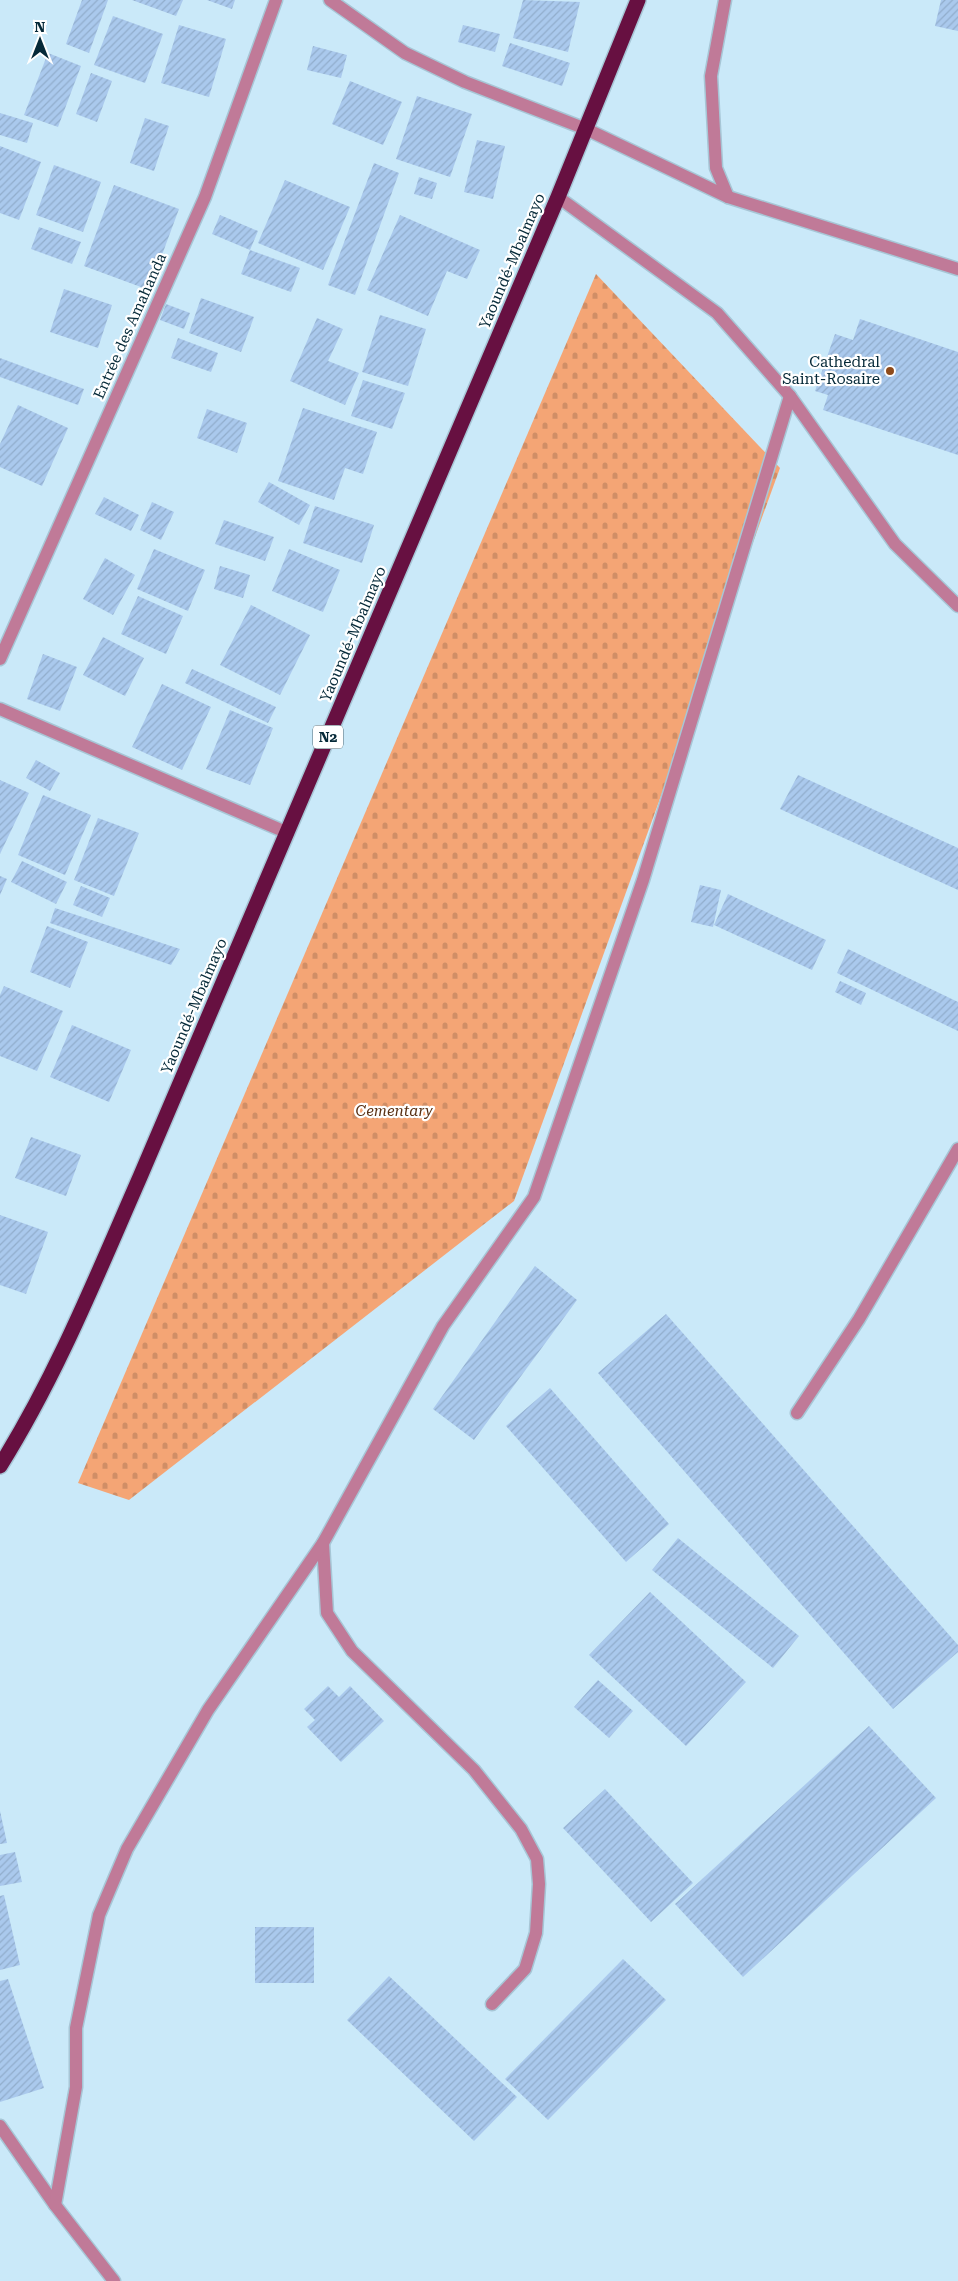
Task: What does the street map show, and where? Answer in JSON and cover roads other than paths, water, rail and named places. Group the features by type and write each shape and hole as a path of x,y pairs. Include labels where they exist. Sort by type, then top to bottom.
{"highway":[{"name":"Yaoundé-Mbalmayo","path":"0,1466 23,1429 76,1322 140,1177 558,198 638,0"}],"street":[{"name":"Entrée des Amahanda","path":"0,659 205,198 276,0"},
{"path":"330,0 405,53 465,82 586,129 728,197 958,269"},
{"path":"724,0 712,76 716,168 728,197"},
{"path":"558,198 717,314 790,396 895,544 958,606"},
{"path":"55,2205 76,2087 76,2028 99,1916 127,1849 208,1710 323,1543 443,1326 534,1197 643,880 790,396"},
{"path":"0,709 288,832"},
{"path":"797,1413 859,1318 958,1149"},
{"path":"323,1543 327,1613 352,1651 474,1770 520,1829 537,1860 539,1884 536,1933 525,1969 492,2004"},
{"path":"0,2126 55,2205 114,2281"}],"place":[{"name":"Cathedral Saint-Rosaire","path":"890,371"}],"park label":[{"name":"Cementary","path":"394,1111"}]}
